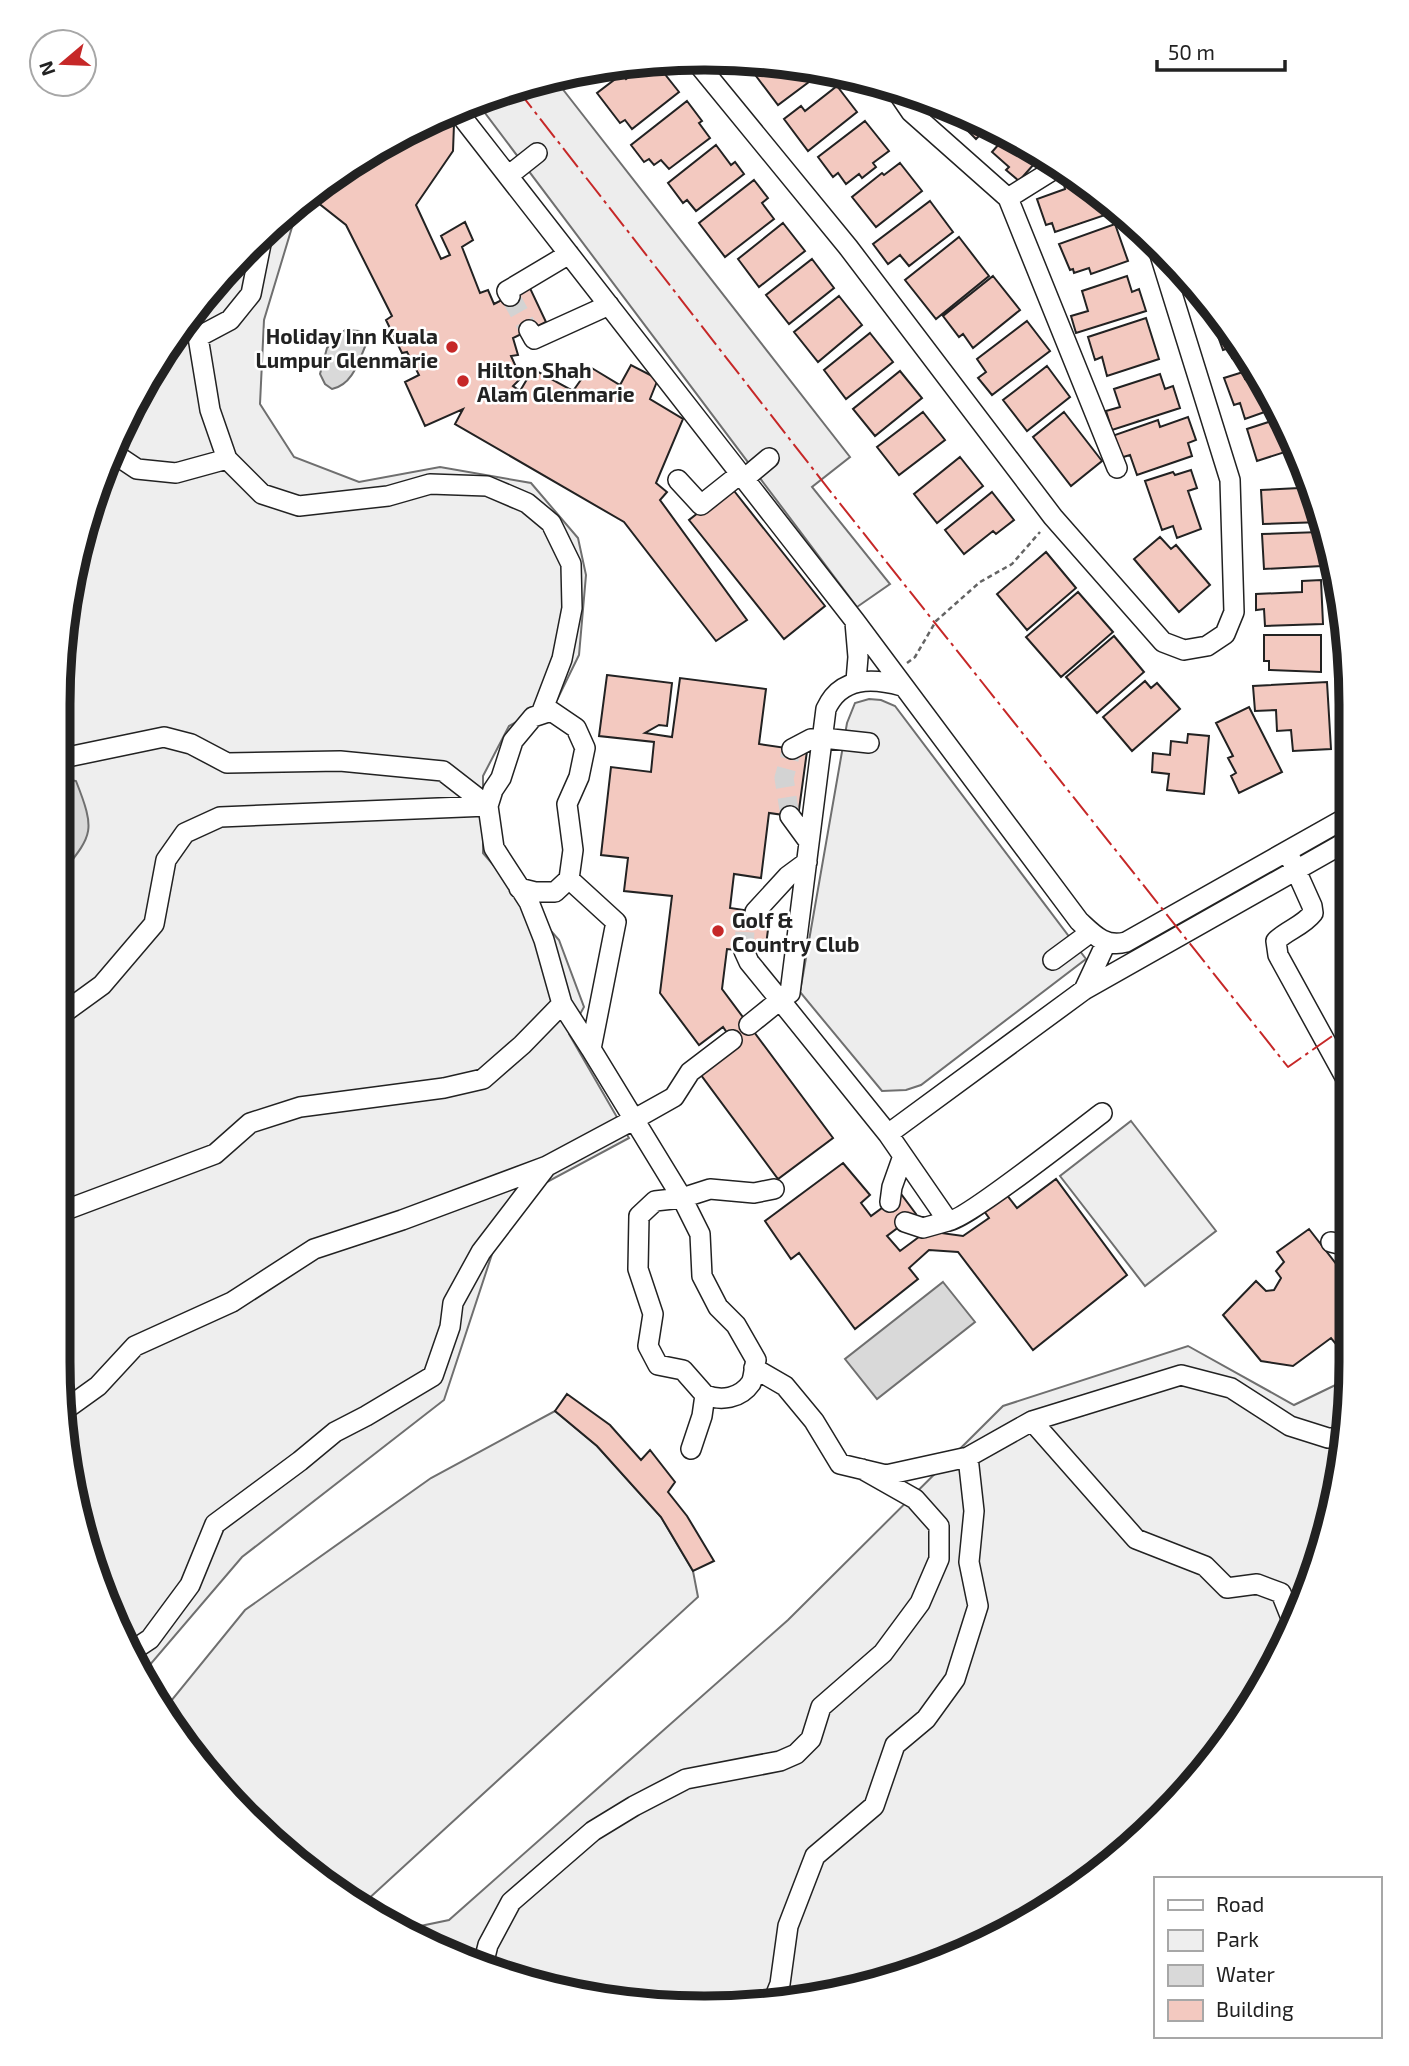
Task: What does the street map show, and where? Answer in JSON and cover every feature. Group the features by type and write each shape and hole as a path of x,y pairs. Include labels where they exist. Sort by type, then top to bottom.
{"street":[{"path":"703,70 848,247 1053,517 1163,642 1184,650 1207,646 1225,634 1234,612 1230,480 1164,267"},
{"path":"905,103 911,112 1008,198 1117,468"},
{"path":"463,118 855,621 1079,921 1099,937 1116,945 1126,942 1339,821"},
{"path":"508,176 537,153"},
{"path":"1008,198 1049,172"},
{"path":"259,253 251,294 230,320 192,335 210,410 227,459 262,494 299,506 388,496 430,484 487,486 527,503 551,523 571,564 572,608 562,659 541,714"},
{"path":"510,296 507,291 569,254"},
{"path":"528,330 534,339 609,305"},
{"path":"120,458 137,470 176,473 227,459"},
{"path":"678,480 701,505 769,458"},
{"path":"855,621 858,657 856,681"},
{"path":"749,1025 790,993 830,700 840,690 856,681 898,679"},
{"path":"537,922 562,886 573,850 567,804 579,777 585,748 576,728 551,712 533,717 513,741 502,778 493,790 488,806 494,848 529,902 562,1004 682,1198 700,1234 702,1276 718,1307 736,1325 756,1360 751,1382 737,1396 718,1400 705,1395 683,1370 658,1365 648,1346 653,1314 638,1269 639,1216 655,1201 682,1198 710,1189 754,1193 774,1189"},
{"path":"70,757 164,737 191,744 228,763 340,761 443,771 488,806"},
{"path":"792,749 811,739 823,738 869,743"},
{"path":"70,1008 102,985 154,924 166,860 185,833 220,817 488,806"},
{"path":"790,816 809,842"},
{"path":"1330,826 1339,836"},
{"path":"888,1134 1084,990 1339,845"},
{"path":"1287,849 1313,913 1308,919 1282,934 1276,942 1278,955 1339,1066"},
{"path":"755,912 772,891 807,862"},
{"path":"519,888 535,892 562,886 616,922 591,1049"},
{"path":"1053,960 1099,937"},
{"path":"1084,990 1099,937"},
{"path":"744,951 749,962 888,1134 948,1221"},
{"path":"70,1208 215,1154 250,1123 300,1107 444,1088 483,1079 522,1045 562,1004"},
{"path":"71,1405 98,1386 135,1346 232,1302 314,1248 402,1220 547,1166 633,1121 674,1097 690,1072 732,1040"},
{"path":"905,1222 922,1228 954,1221 1102,1113"},
{"path":"890,1202 892,1187 903,1156"},
{"path":"138,1647 150,1639 190,1585 215,1524 300,1461 334,1432 433,1376 450,1327 453,1303 481,1252 547,1166"},
{"path":"1332,1242 1339,1244"},
{"path":"754,1368 785,1386 814,1420 840,1464 886,1475 968,1457 1032,1421 1181,1375 1231,1388 1290,1426 1335,1438"},
{"path":"691,1449 702,1416 705,1395"},
{"path":"1032,1421 1136,1539 1205,1566 1227,1588 1257,1584 1280,1593 1288,1611"},
{"path":"777,1992 788,1926 815,1856 874,1806 895,1745 926,1718 955,1679 978,1606 969,1562 974,1511 968,1457"},
{"path":"485,1956 488,1945 511,1902 593,1831 634,1806 686,1780 780,1761 796,1754 811,1739 821,1707 883,1653 920,1603 939,1559 939,1526 915,1499 862,1469"}],"path":[{"path":"898,679 915,657 936,621 981,582 1012,564 1053,517"}],"green space":[{"path":"294,220 264,320 260,404 294,457 359,482 440,467 531,483 578,538 586,575 579,655 557,700 509,726 483,776 483,853 559,940 584,1007 569,1034 629,1138 545,1183 495,1245 444,1400 242,1557 148,1667 118,1604 92,1526 75,1444 71,1403 71,663 82,581 92,540 118,462 135,424 155,387 201,318 227,286"},
{"path":"1131,1121 1216,1231 1145,1286 1060,1176"},
{"path":"1188,1346 1294,1405 1338,1384 1334,1444 1317,1526 1291,1604 1274,1642 1254,1679 1208,1748 1182,1780 1123,1839 1057,1889 985,1931 947,1948 869,1974 787,1991 746,1995 663,1995 581,1984 501,1962 416,1927 449,1920 788,1620 1003,1406"},
{"path":"555,1411 597,1446 661,1517 693,1571 698,1597 368,1899 318,1865 256,1810 201,1748 170,1702 245,1610 431,1478"}],"shaded area":[{"path":"561,87 850,457 812,487 890,584 857,607 483,110"},
{"path":"869,699 881,700 895,706 1086,959 921,1085 906,1090 882,1091 800,992 847,723 855,703"}],"water":[{"path":"345,330 359,331 367,342 350,377 339,387 332,389 325,384 320,374 327,348"},
{"path":"70,780 76,781 87,812 88,833 70,862"},
{"path":"943,1282 975,1322 877,1399 845,1359"}],"building":[{"path":"662,71 679,92 632,129 625,120 620,123 597,93 620,75 626,79 632,74"},
{"path":"760,72 812,79 778,105 756,76"},
{"path":"837,86 857,112 808,151 784,119 801,106 805,111"},
{"path":"687,101 702,121 699,123 710,138 669,169 661,160 654,165 649,159 644,162 631,145"},
{"path":"865,121 889,151 873,163 876,167 862,178 859,174 846,184 838,173 833,177 818,157"},
{"name":"Hilton Shah Alam Glenmarie","path":"454,124 453,151 416,205 441,259 450,255 441,236 465,222 473,240 462,247 480,293 488,290 494,304 529,286 546,322 513,338 518,355 511,356 521,378 513,386 520,391 533,369 573,391 590,367 620,385 631,365 658,379 650,399 683,419 656,483 667,492 660,500 747,620 716,641 624,522 455,424 463,409 425,426 405,382 419,375 407,352 402,353 386,320 392,316 346,225 317,202 387,155 424,135"},
{"path":"961,124 982,133 976,139"},
{"path":"1000,143 1035,163 1019,181 1006,170 1009,167 992,152"},
{"path":"716,145 731,165 735,162 744,174 696,211 687,200 683,203 668,183"},
{"path":"900,163 922,191 876,227 852,197 882,173 884,175"},
{"path":"754,180 768,198 762,203 774,219 725,257 699,223"},
{"path":"1064,184 1107,214 1055,232 1052,223 1046,225 1037,199 1065,189"},
{"path":"930,201 953,232 909,266 900,255 888,264 873,244"},
{"path":"783,223 805,251 759,287 738,259"},
{"path":"1115,224 1128,261 1091,274 1089,268 1074,273 1073,269 1070,270 1059,244"},
{"path":"959,237 989,276 936,319 905,280"},
{"path":"812,259 834,288 789,324 766,295"},
{"path":"993,276 1020,310 973,348 963,334 959,337 943,316"},
{"path":"1127,276 1132,292 1139,289 1146,311 1076,333 1071,316 1088,311 1082,291"},
{"path":"839,296 862,325 818,362 794,332"},
{"path":"1146,318 1159,359 1107,376 1102,357 1095,360 1088,337"},
{"path":"1027,321 1050,351 992,395 978,378 986,372 977,359"},
{"path":"1215,328 1232,352 1235,357 1232,358 1229,348 1223,350"},
{"path":"870,333 893,362 846,399 824,370"},
{"path":"1047,366 1070,397 1027,431 1003,400"},
{"path":"900,371 922,398 875,436 853,409"},
{"path":"1243,372 1267,411 1245,419 1240,403 1234,405 1224,378"},
{"path":"1160,374 1165,389 1173,386 1180,408 1112,430 1106,411 1120,407 1114,389"},
{"path":"923,412 945,440 899,475 877,447"},
{"path":"1064,412 1102,461 1071,486 1033,437"},
{"path":"1188,417 1196,440 1188,443 1192,456 1137,475 1130,455 1120,458 1112,436 1158,420 1160,427"},
{"path":"1272,421 1286,452 1257,461 1247,429"},
{"path":"960,457 983,486 937,523 914,494"},
{"path":"1191,470 1197,488 1188,491 1201,529 1177,538 1173,526 1162,530 1145,481 1173,472 1175,475"},
{"path":"1299,484 1312,522 1263,524 1261,490 1299,488"},
{"path":"731,487 825,606 784,639 689,520"},
{"path":"992,492 1014,520 996,534 993,531 964,554 945,530"},
{"path":"1315,532 1322,566 1264,569 1262,534"},
{"path":"1160,537 1171,549 1176,545 1210,585 1179,612 1134,559"},
{"path":"1046,552 1076,588 1027,630 997,594"},
{"path":"1321,580 1323,624 1265,626 1264,609 1256,610 1256,594 1302,592 1302,581"},
{"path":"1078,592 1113,632 1061,677 1026,637"},
{"path":"1264,635 1321,635 1321,672 1269,670 1269,661 1264,661"},
{"path":"1114,636 1144,672 1097,713 1066,677"},
{"name":"Golf & Country Club","path":"607,675 672,683 667,726 659,725 645,733 672,737 680,678 766,689 759,744 807,751 798,817 769,813 761,878 734,874 730,908 770,914 765,953 727,949 722,989 833,1138 778,1179 701,1075 734,1043 723,1027 699,1045 660,993 672,896 624,891 628,858 601,855 611,767 651,772 654,742 599,736"},
{"path":"1145,681 1151,688 1157,683 1180,709 1132,751 1103,717"},
{"path":"1327,682 1331,749 1293,751 1291,730 1277,731 1276,710 1255,711 1253,686"},
{"path":"1249,707 1282,772 1239,793 1231,776 1236,773 1228,758 1233,756 1216,723"},
{"path":"1188,734 1209,736 1204,794 1167,790 1169,774 1152,772 1153,753 1170,755 1171,741 1187,743"},
{"path":"843,1163 870,1195 861,1203 871,1216 901,1194 916,1214 887,1236 900,1251 927,1231 963,1236 989,1218 984,1211 1006,1194 1017,1208 1056,1179 1127,1275 1033,1350 958,1252 929,1250 909,1268 918,1279 855,1329 799,1253 791,1259 765,1221"},
{"path":"1309,1229 1339,1268 1339,1348 1331,1338 1293,1366 1261,1361 1223,1315 1256,1281 1266,1291 1274,1290 1281,1278 1276,1271 1284,1262 1277,1252"},
{"path":"567,1394 610,1425 641,1460 650,1450 675,1482 668,1492 687,1516 714,1561 693,1571 661,1517 597,1446 555,1411"}],"tunnel":[{"path":"510,296 529,330"},
{"path":"790,816 784,778 792,749"},
{"path":"744,951 745,930 755,912"}],"power":[{"path":"523,97 834,496 1288,1067 1339,1031"}],"place":[{"name":"Holiday Inn Kuala Lumpur Glenmarie","path":"452,347"},
{"name":"Hilton Shah Alam Glenmarie","path":"463,381"},
{"name":"Golf & Country Club","path":"718,931"}]}
